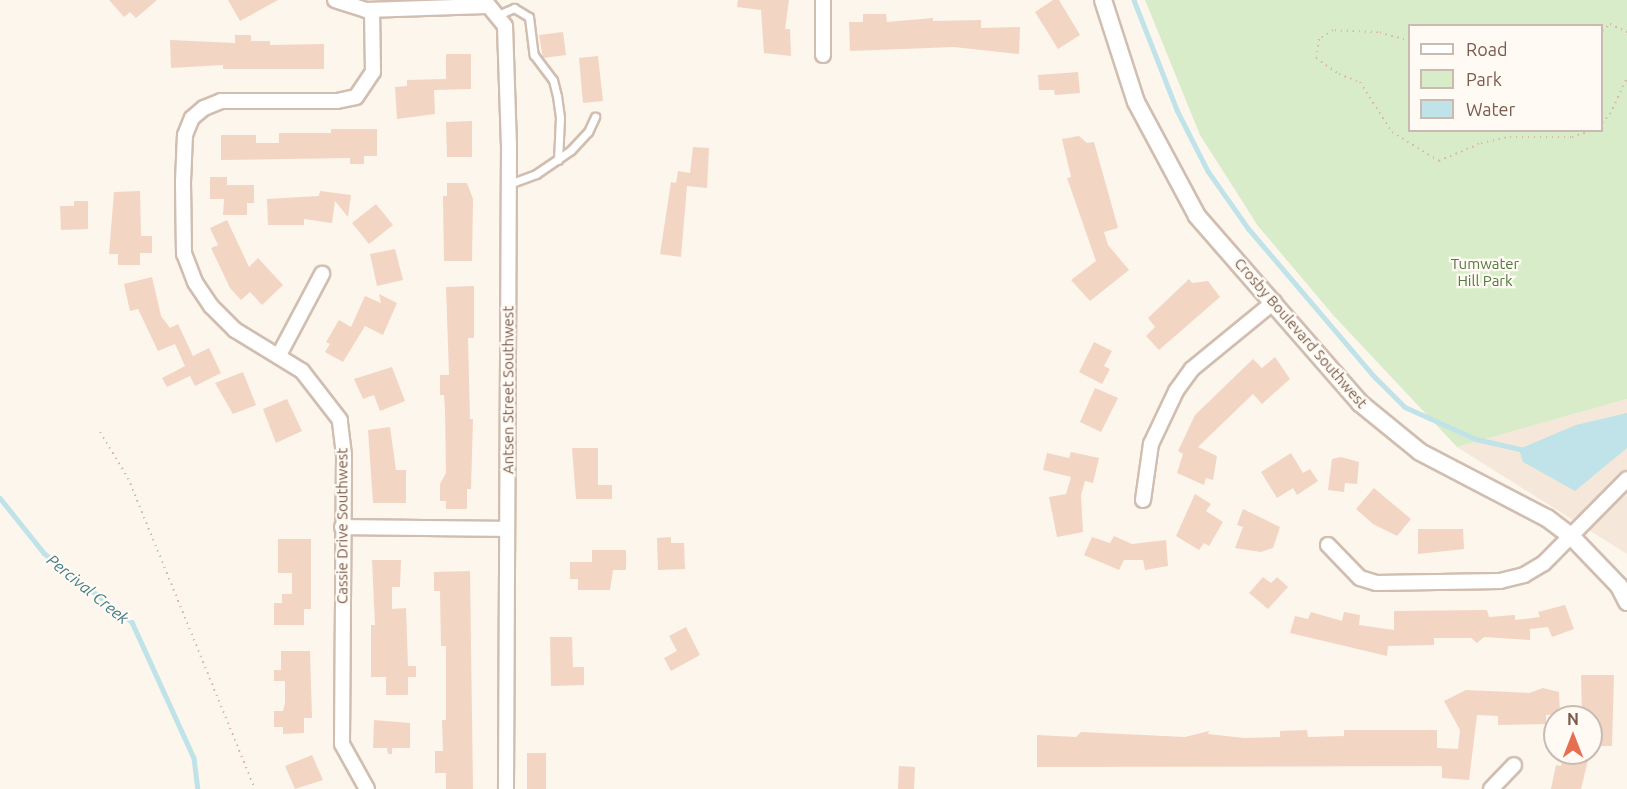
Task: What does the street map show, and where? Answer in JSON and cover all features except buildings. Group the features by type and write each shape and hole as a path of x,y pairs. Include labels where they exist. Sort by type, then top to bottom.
{"street":[{"path":"335,0 372,10 489,7"},
{"path":"823,0 823,55"},
{"name":"Crosby Boulevard Southwest","path":"1103,0 1136,102 1197,216 1360,403 1395,433 1447,469 1529,509 1571,536 1612,578 1627,602"},
{"name":"Antsen Street Southwest","path":"489,7 505,26 509,184 506,789"},
{"name":"Cassie Drive Southwest","path":"367,789 342,744 344,455 340,420 302,371 235,330 211,306 195,282 184,254 185,135 192,118 221,101 337,101 356,97 373,72 372,10"},
{"path":"279,355 322,274"},
{"path":"1143,500 1151,444 1176,391 1192,369 1274,302"},
{"path":"1328,545 1360,578 1376,583 1474,584 1524,575 1544,563 1627,479"},
{"path":"342,527 507,529"},
{"path":"1491,789 1514,765"}],"lane":[{"path":"489,7 514,8 529,17 534,55 553,80 557,96 558,160"},
{"path":"509,184 558,160 588,132 595,117"}],"path":[{"path":"1603,30 1610,24 1627,32"},
{"path":"1408,40 1378,32 1333,30 1319,39 1316,58 1339,74 1360,82 1392,132 1439,161 1481,143 1510,137 1572,137 1588,132"},
{"path":"1603,122 1610,114 1627,78"},
{"path":"1507,132 1510,137"},
{"path":"100,432 128,478 255,789"}],"shaded area":[{"path":"1627,399 1627,554 1457,447"}],"green space":[{"name":"Tumwater Hill Park","path":"1145,0 1627,0 1627,399 1457,447 1334,316 1258,226 1200,135"}],"water":[{"path":"1627,413 1627,448 1575,491 1523,462 1519,449 1576,425"}],"waterway":[{"path":"1134,0 1177,110 1208,171 1248,228 1375,377 1405,407 1476,439 1524,450"},
{"name":"Percival Creek","path":"0,498 44,553 132,622 194,758 198,789"}]}
